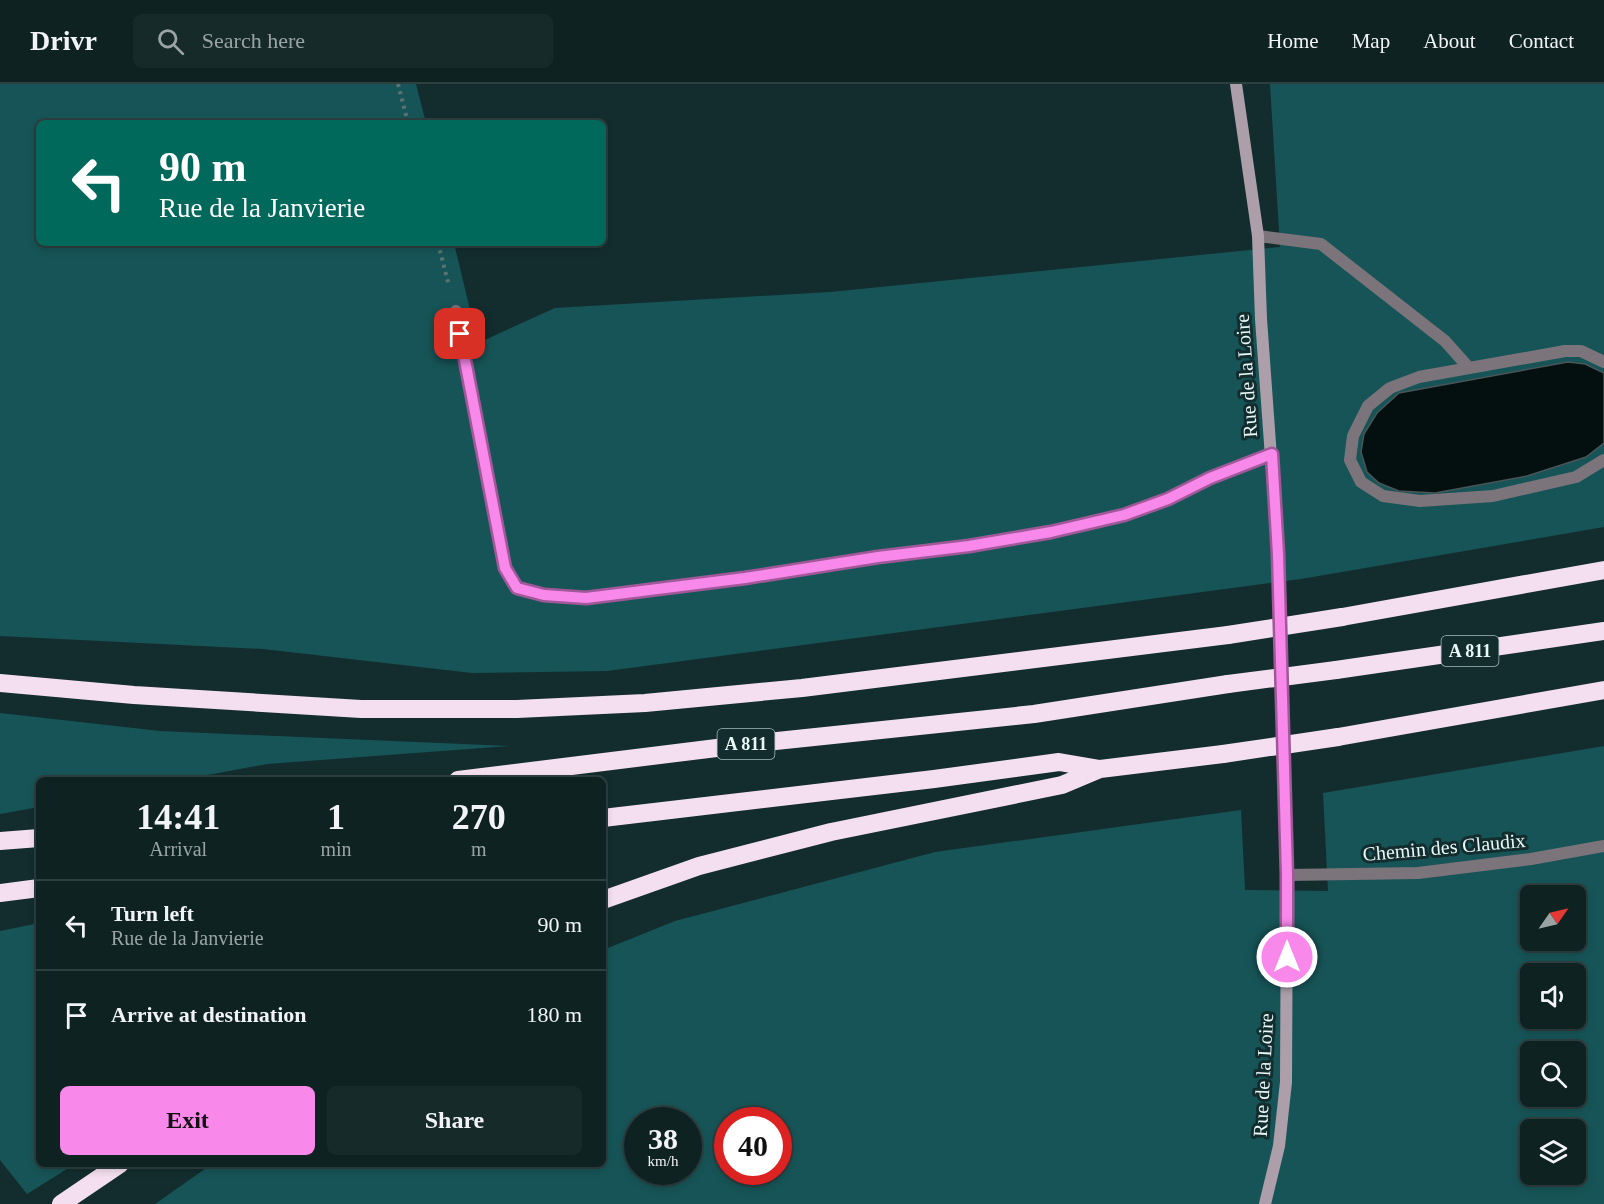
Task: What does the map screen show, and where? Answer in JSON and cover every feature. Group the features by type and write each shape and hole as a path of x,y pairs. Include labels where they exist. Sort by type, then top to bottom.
{"highway":[{"path":"0,683 134,695 361,709 517,710 645,703 802,688 1228,635 1604,570"},
{"name":"A 811","path":"482,777 768,742 1034,714 1604,631"},
{"path":"606,899 699,866 831,832 1062,785 1100,769 1338,737 1604,690"},
{"path":"606,818 1059,762 1100,769"},
{"path":"0,841 36,838"},
{"path":"0,893 36,888"},
{"path":"61,1204 116,1167"}],"street":[{"name":"Rue de la Loire","path":"1236,84 1258,236 1261,319 1278,554 1287,875 1286,1082 1279,1146 1265,1204"},
{"path":"1258,236 1321,244 1445,341 1469,368"},
{"path":"456,311 505,568 517,588 544,595 586,598 734,580 1051,532 1124,515 1168,499 1210,478 1272,454"},
{"path":"1604,362 1581,351 1565,351 1419,377 1400,384 1390,388 1368,406 1353,436 1350,460 1362,482 1383,496 1420,501 1492,496 1576,477 1604,460"},
{"name":"Chemin des Claudix","path":"1287,875 1418,873 1531,859 1604,846"}],"path":[{"path":"398,84 407,120"},
{"path":"439,246 456,311"}],"shaded area":[{"path":"0,84 416,84 425,120 36,120 36,246 455,246 478,343 555,308 830,292 1280,247 1270,84 1604,84 1604,527 1301,579 607,671 472,673 263,649 0,636"},
{"path":"1568,362 1585,364 1604,373 1604,443 1586,457 1527,476 1435,493 1399,491 1379,483 1367,472 1361,452 1364,434 1377,413 1399,393"},
{"path":"0,713 160,731 509,746 267,764 197,777 36,777 36,808 0,814"},
{"path":"1604,746 1604,1204 155,1204 208,1167 606,1167 606,949 675,921 935,852 1241,810 1245,890 1328,891 1323,793"},
{"path":"36,924 36,1167 70,1167 27,1194 0,1160 0,931"}],"route":[{"path":"460,334 505,568 517,588 544,595 586,598 745,578 1051,532 1124,515 1168,499 1210,478 1272,454 1278,554 1287,875 1287,957"}]}
